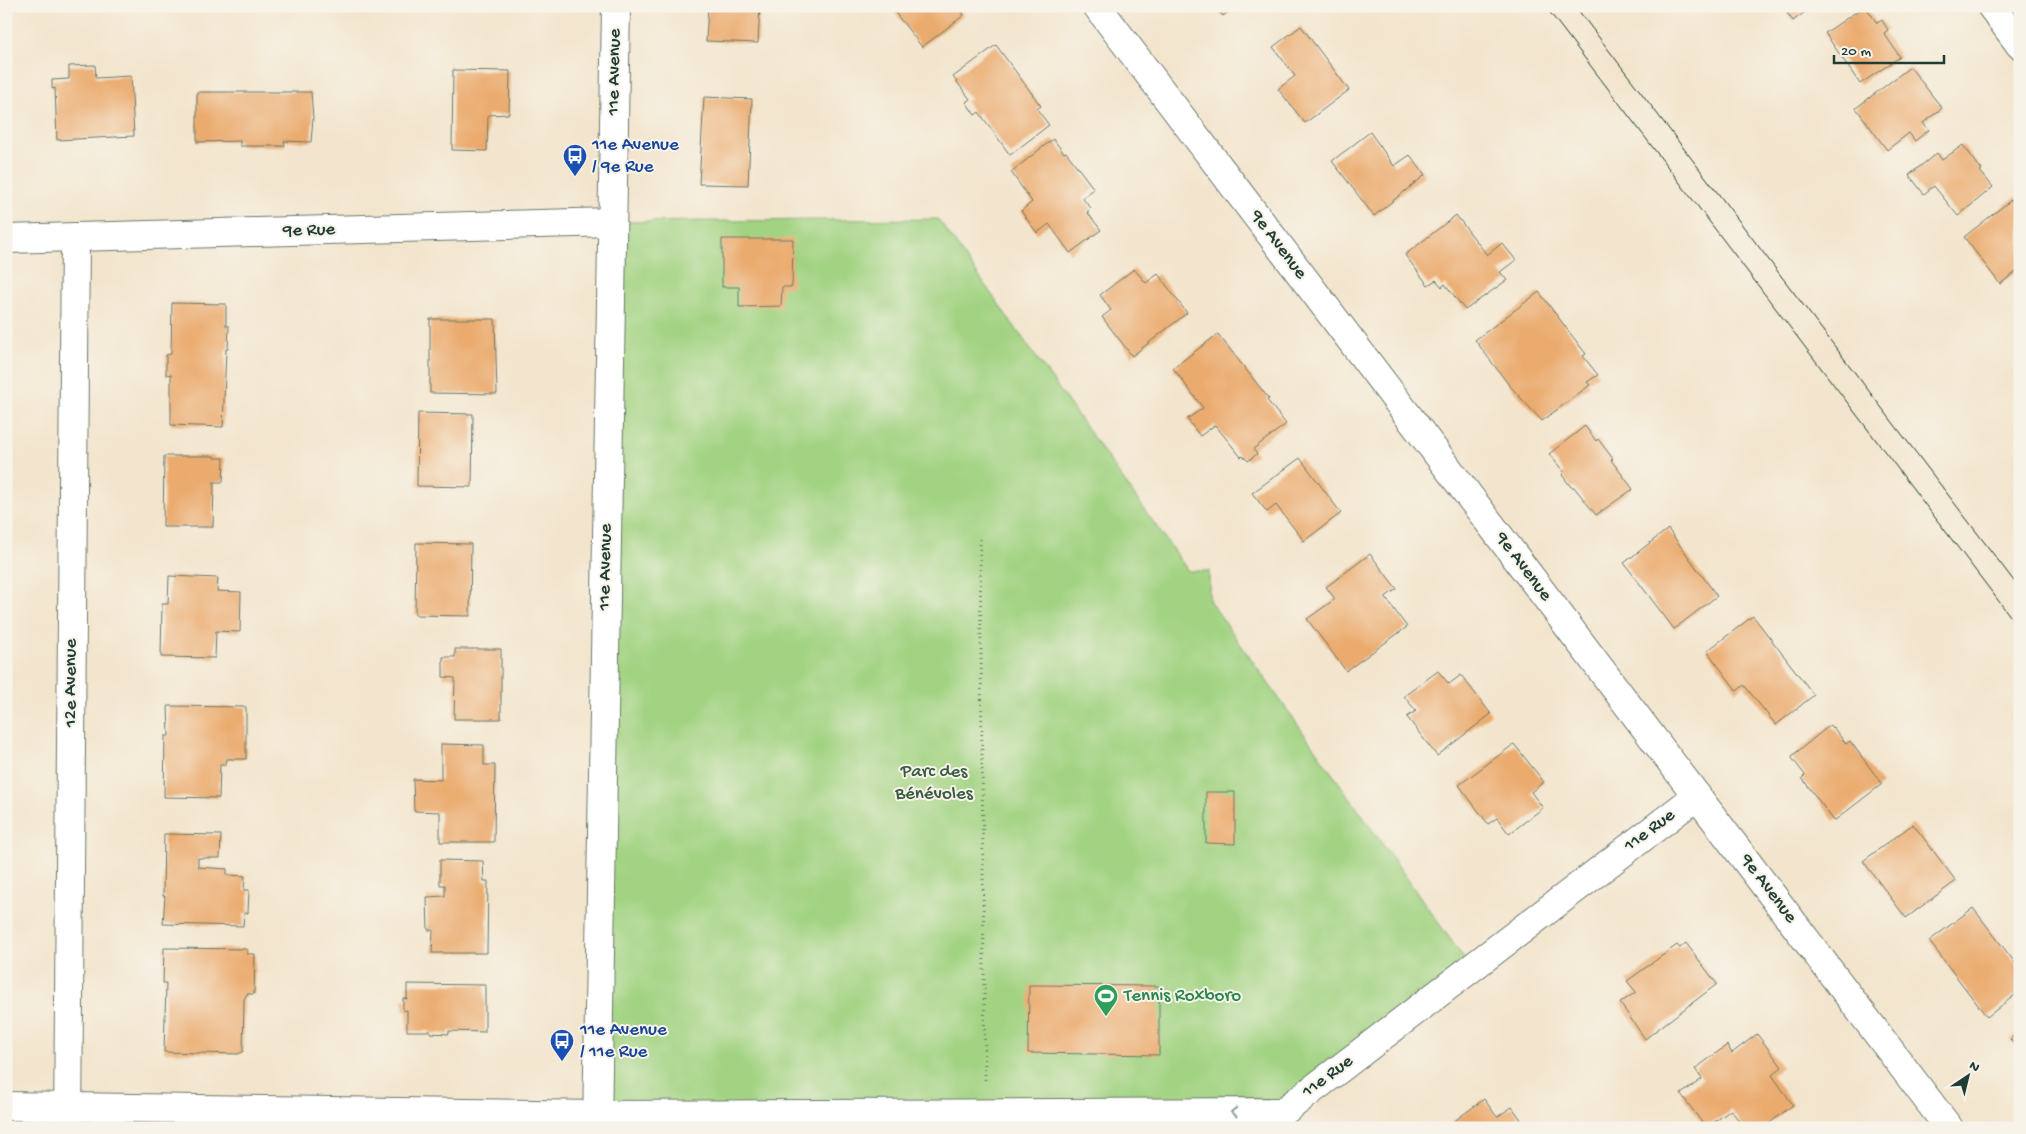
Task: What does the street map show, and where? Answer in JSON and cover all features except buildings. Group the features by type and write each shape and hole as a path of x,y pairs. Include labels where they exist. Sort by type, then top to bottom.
{"street":[{"name":"11e Avenue","path":"597,1121 616,6"},
{"name":"9e Avenue","path":"1097,6 1950,1128"},
{"path":"1991,6 2020,45"},
{"name":"9e Rue","path":"6,239 612,222"},
{"name":"12e Avenue","path":"68,1118 75,237"},
{"name":"11e Rue","path":"6,1106 68,1118 597,1121 985,1113 1289,1120 1697,796"}],"path":[{"path":"980,539 985,1113"}],"green space":[{"name":"Parc des Bénévoles","path":"938,219 1188,571 1209,571 1209,600 1465,960 1283,1112 597,1115 612,222"}],"tram line":[{"path":"1545,6 2020,629"},
{"path":"1575,6 2020,589"}],"place":[{"name":"11e Avenue / 9e Rue","path":"575,177"},
{"name":"Tennis Roxboro","path":"1106,1017"},
{"name":"11e Avenue / 11e Rue","path":"562,1062"}]}
